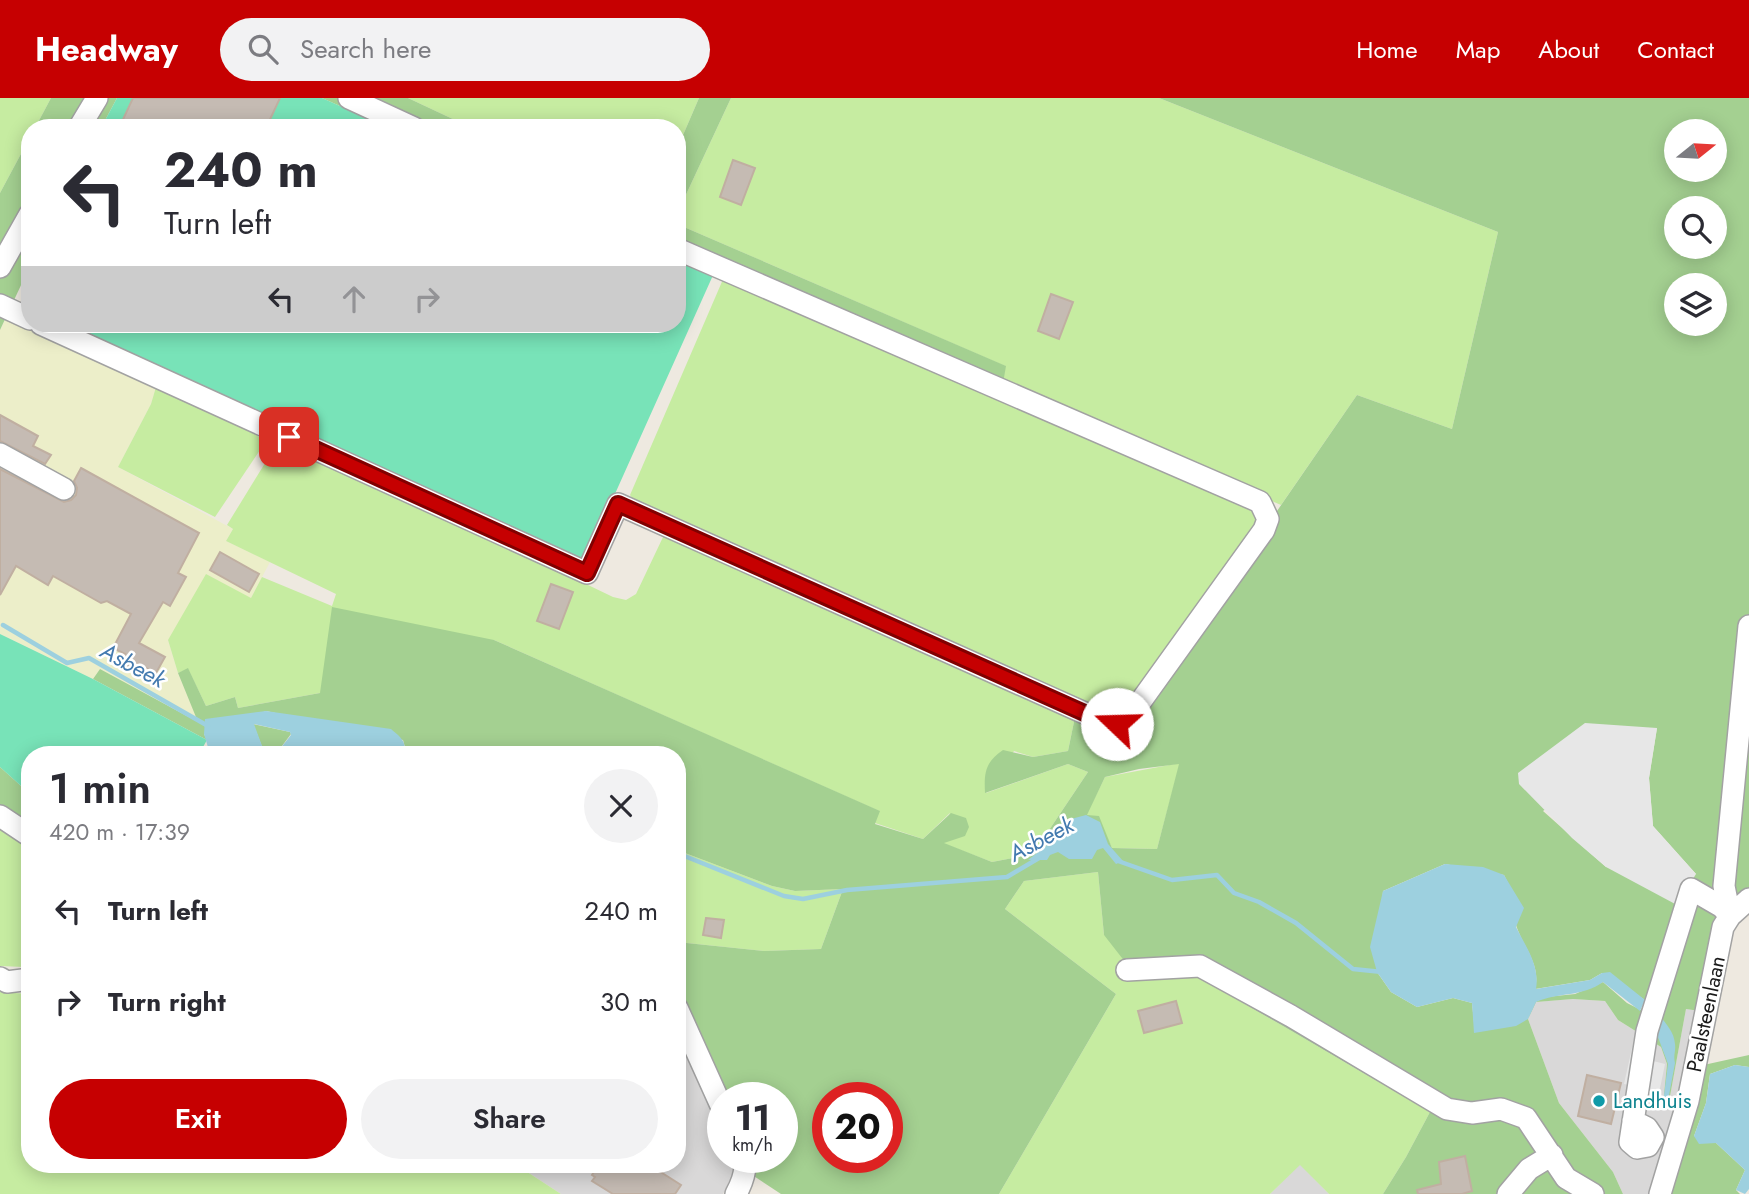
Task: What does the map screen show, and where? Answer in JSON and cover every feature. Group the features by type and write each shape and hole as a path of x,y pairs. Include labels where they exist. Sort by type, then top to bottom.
{"street":[{"path":"84,119 97,98"},
{"path":"349,98 394,119"},
{"path":"0,267 21,230"},
{"path":"61,333 587,573 618,504 1109,724 1117,724 1136,708 1264,530 1268,519 1260,502 686,252"},
{"path":"0,305 21,315"},
{"path":"0,454 64,489"},
{"path":"1730,916 1724,886 1749,626"},
{"path":"0,816 21,829"},
{"path":"1635,1111 1647,1031 1691,889 1722,907 1730,916"},
{"path":"1730,916 1749,899"},
{"name":"Paalsteenlaan","path":"1660,1194 1688,1101 1723,927 1730,916"},
{"path":"1127,970 1200,966 1292,1016 1447,1109 1472,1113 1501,1109 1526,1118 1566,1178 1592,1194"},
{"path":"0,978 7,982 21,980"},
{"path":"686,1028 710,1082"},
{"path":"1508,1194 1529,1169 1552,1155"},
{"path":"736,1194 744,1173"}],"shaded area":[{"path":"1585,723 1657,728 1649,778 1653,826 1696,874 1677,905 1606,867 1572,838 1519,784 1518,773"},
{"path":"1573,999 1605,1001 1618,1020 1661,1047 1667,1064 1663,1103 1668,1106 1686,1009 1701,1011 1673,1128 1649,1194 1623,1194 1613,1172 1559,1103 1528,1019 1535,1002"},
{"path":"1634,1039 1656,1043 1653,1061 1665,1064 1658,1098 1633,1093 1634,1086 1624,1084"},
{"path":"686,1048 707,1096 707,1173 733,1173 723,1194 561,1194 529,1173 686,1173"},
{"path":"1300,1164 1329,1194 1270,1194"}],"green space":[{"path":"0,98 51,98 40,119 21,119 21,154 0,193"},
{"path":"51,98 117,98 106,119 40,119"},
{"path":"117,98 322,98 369,119 106,119"},
{"path":"322,98 408,98 453,119 369,119"},
{"path":"408,98 699,98 686,128 686,119 453,119"},
{"path":"699,98 731,98 686,195 686,128"},
{"path":"731,98 1159,98 1498,232 1452,429 1357,395 1281,505 1003,382 1005,366 686,228 686,195"},
{"path":"1159,98 1749,98 1749,907 1733,919 1699,1066 1749,1055 1749,1067 1735,1065 1710,1074 1706,1103 1694,1136 1716,1143 1745,1170 1736,1190 1740,1194 1649,1194 1673,1128 1700,1011 1686,1009 1668,1107 1663,1104 1667,1064 1661,1047 1618,1020 1605,1001 1573,999 1536,1002 1528,1019 1559,1103 1613,1172 1623,1194 1383,1194 1430,1112 1197,976 1140,981 1104,935 1098,872 1024,881 1005,909 1116,994 999,1194 781,1194 749,1173 798,1173 798,1082 707,1082 707,1096 686,1048 686,943 764,951 821,949 843,889 795,891 772,886 686,853 686,746 405,746 403,740 266,711 204,734 207,740 93,679 100,669 198,722 178,673 188,668 206,706 235,697 238,708 320,693 332,607 494,640 880,811 875,824 923,839 951,813 966,818 969,827 965,836 944,843 992,862 1033,854 1088,772 1068,764 985,793 986,774 992,759 1003,750 1033,757 1068,751 1075,717 1106,728 1126,730 1357,395 1452,429 1498,232","holes":["1657,728 1649,778 1653,826 1696,874 1606,867 1543,811","1179,764 1157,849 1112,848 1099,816 1087,815 1105,777","1445,864 1504,875 1517,928 1536,972 1535,989 1590,980 1602,973 1645,1000 1641,1010 1627,1003 1603,982 1575,994 1546,997 1535,1002 1528,1018 1475,1032 1472,1003 1453,998 1417,1007 1391,992 1377,972 1383,891"]},
{"path":"21,154 21,285 0,330 0,193"},
{"path":"686,228 1006,366 1000,401 686,261"},
{"path":"686,261 714,273 584,563 74,333 686,333"},
{"path":"724,277 1000,401 1256,509 1260,520 1135,702 1110,719 634,501 630,495"},
{"path":"14,303 21,307 21,333 65,333 156,387 151,404 118,467 233,529 226,541 270,562 251,598 168,640 178,673 199,723 100,669 93,679 0,634 0,330"},
{"path":"156,387 252,431 261,439 260,450 215,517 118,467 151,404"},
{"path":"281,446 509,547 613,597 626,600 636,594 664,535 1075,717 1068,751 1033,757 1014,751 986,793 1068,764 1088,772 1033,854 992,862 942,843 950,813 923,839 875,823 879,811 494,640 320,693 238,708 235,697 206,706 188,669 178,673 168,640 206,574 251,598 262,577 332,606 336,594 226,541 233,529 227,525 270,455"},
{"path":"0,634 93,679 207,740 204,746 21,746 21,786 0,767"},
{"path":"253,724 291,734 282,746 262,746"},
{"path":"1180,763 1157,849 1112,848 1102,827 1086,815 1105,777"},
{"path":"0,767 21,786 21,820 0,807"},
{"path":"0,828 21,842 21,967 0,966"},
{"path":"686,853 772,886 795,891 843,889 821,949 764,951 686,943"},
{"path":"1098,872 1104,935 1197,976 1430,1112 1383,1194 1329,1194 1300,1165 1270,1194 999,1194 1116,994 1005,909 1024,881"},
{"path":"0,992 21,993 21,1173 529,1173 561,1194 0,1194"}],"water":[{"path":"266,711 391,729 404,746 282,746 291,735 290,732 254,724 262,746 208,746 204,734 205,719"},
{"path":"1086,815 1100,822 1108,844 1123,861 1116,864 1103,848 1097,850 1092,859 1069,859 1058,852 1050,855 1047,860 1028,860 1055,839 1071,819"},
{"path":"1445,864 1483,867 1504,875 1524,908 1516,927 1534,965 1536,989 1590,980 1610,972 1645,1000 1640,1011 1603,982 1587,990 1536,1002 1528,1019 1516,1026 1474,1033 1472,1003 1453,998 1417,1007 1391,992 1377,972 1370,947 1383,891"},
{"path":"1660,1016 1672,1032 1675,1047 1675,1063 1667,1106 1663,1103 1668,1064 1655,1029"},
{"path":"1735,1065 1749,1067 1749,1189 1745,1194 1736,1190 1745,1170 1716,1143 1699,1144 1694,1136 1706,1103 1710,1074"}],"building":[{"path":"133,98 280,98 270,119 123,119"},
{"path":"733,160 755,168 741,205 720,197"},
{"path":"1051,294 1073,302 1059,339 1038,331"},
{"path":"0,415 38,436 33,446 51,455 45,464 0,441"},
{"path":"81,468 199,533 178,573 186,577 170,606 163,602 139,643 165,657 156,673 138,664 134,671 119,664 125,654 113,648 131,614 107,601 101,603 53,576 48,585 16,566 0,595 0,469 64,502 76,495 74,481"},
{"path":"220,552 259,574 249,592 210,570"},
{"path":"551,584 573,592 559,629 537,621"},
{"path":"706,918 724,920 721,938 703,935"},
{"path":"1176,1001 1182,1023 1144,1033 1138,1011"},
{"name":"Landhuis","path":"1587,1075 1621,1083 1611,1124 1578,1116"},
{"path":"1465,1156 1472,1191 1462,1194 1418,1194 1417,1190 1441,1184 1439,1162"},
{"path":"662,1173 681,1185 675,1194 613,1194 592,1181 595,1177 592,1175"}],"waterway":[{"name":"Asbeek","path":"3,625 67,663 89,658 208,726"},
{"name":"Asbeek","path":"686,857 784,896 803,899 847,890 1007,877 1039,858"},
{"name":"Asbeek","path":"1118,861 1172,880 1217,875 1234,893 1259,902 1296,923 1353,969 1382,972"}],"place":[{"name":"Landhuis","path":"1599,1101"}],"route":[{"path":"289,437 587,573 618,504 1097,716 1109,724 1117,724"}]}
